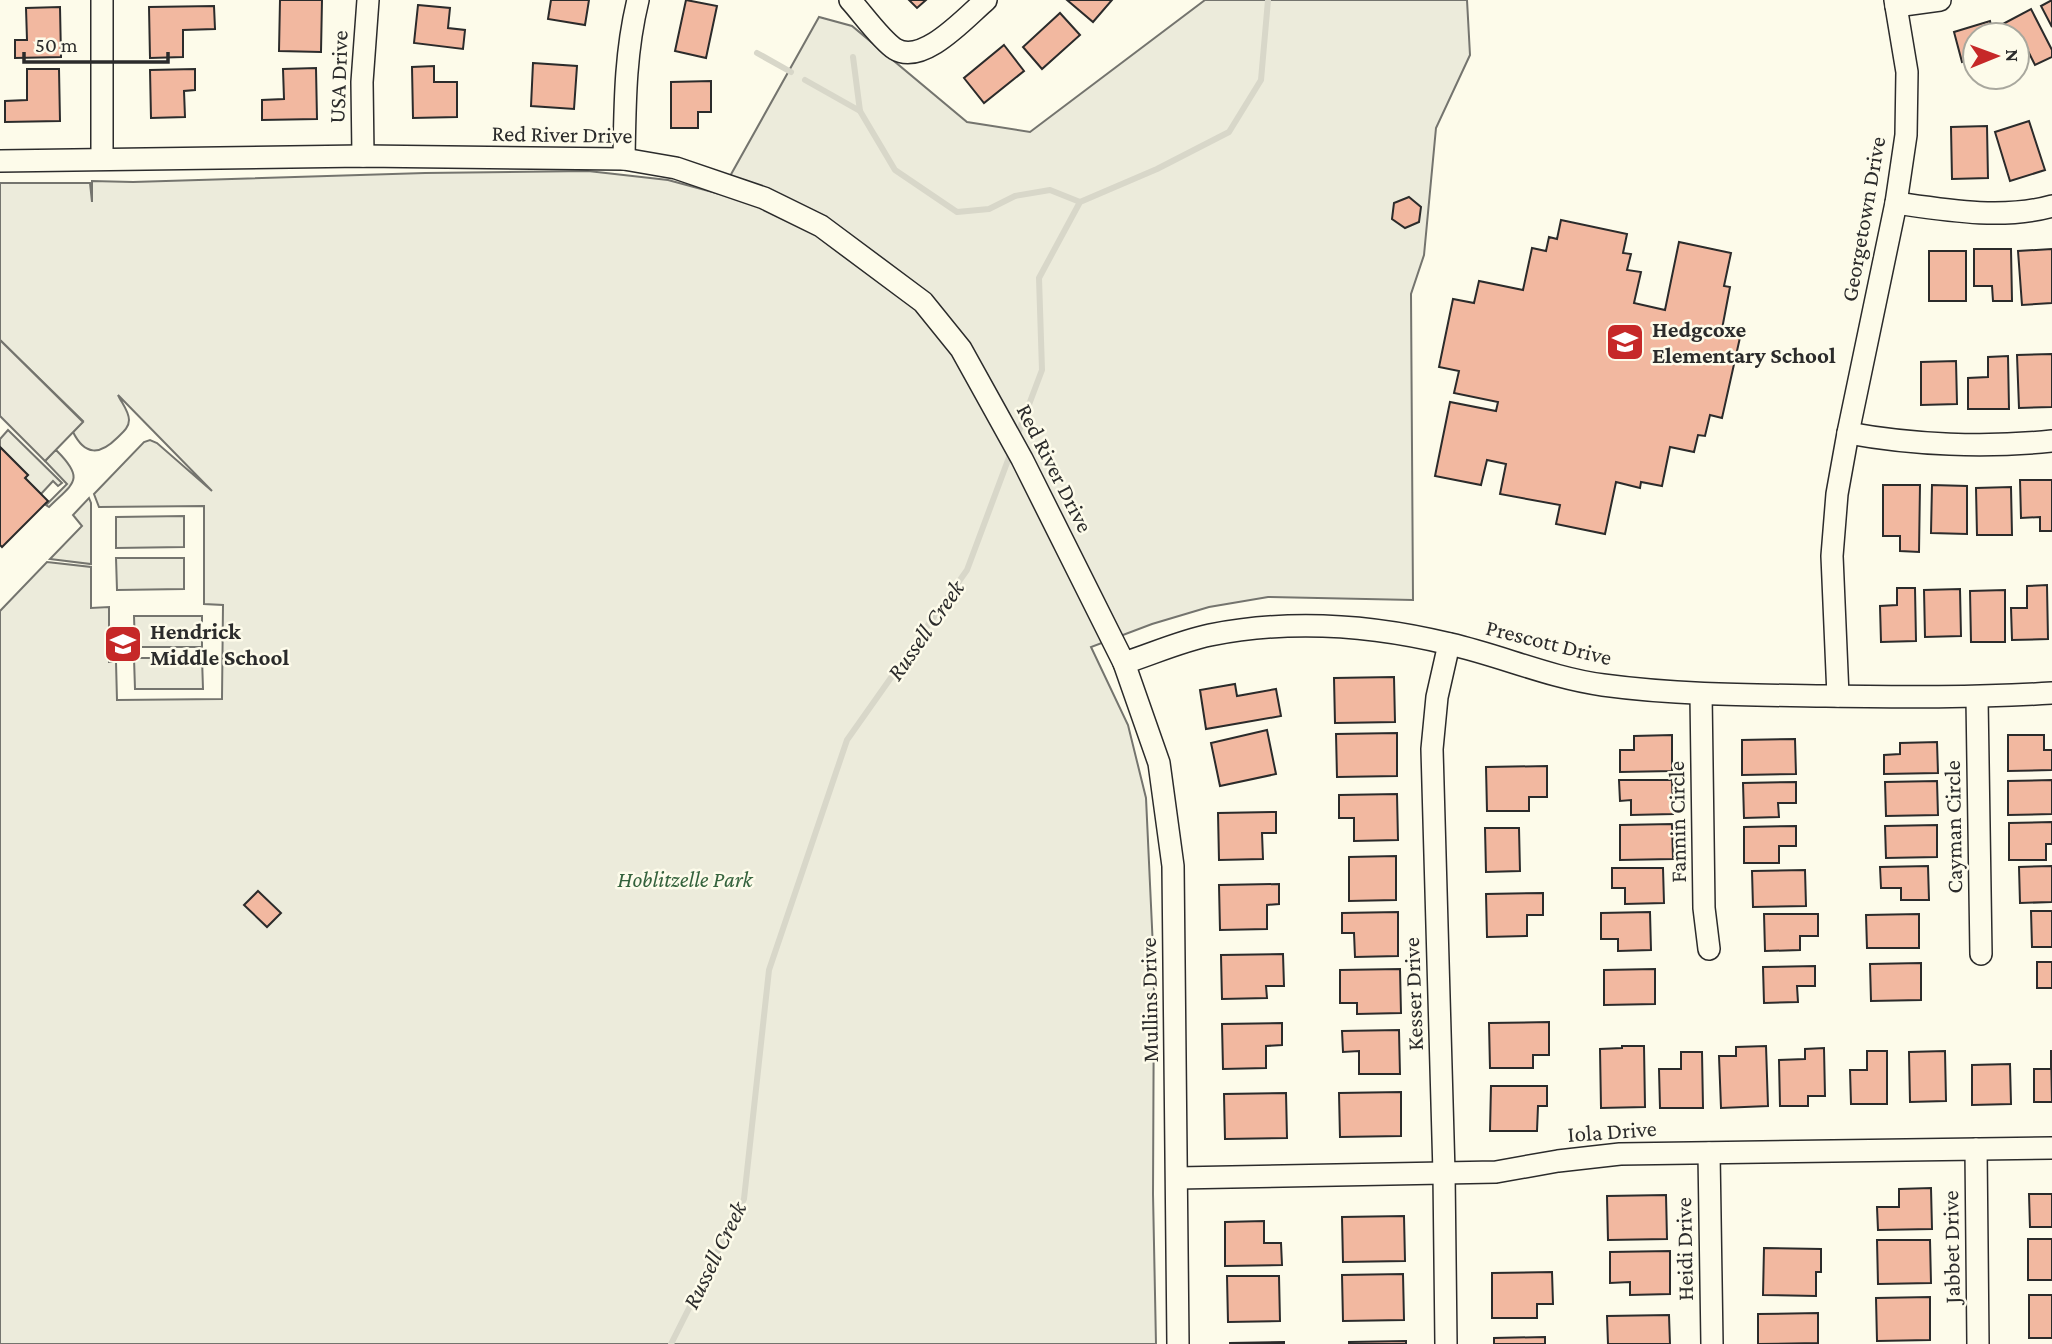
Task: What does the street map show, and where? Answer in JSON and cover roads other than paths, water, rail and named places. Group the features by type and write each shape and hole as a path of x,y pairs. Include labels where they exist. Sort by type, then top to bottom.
{"street":[{"path":"102,0 103,159"},
{"name":"USA Drive","path":"363,156 362,82 368,0"},
{"path":"624,159 625,86 630,34 638,0"},
{"path":"850,0 892,47 902,52 914,53 932,45 986,0"},
{"path":"1896,3 1940,0"},
{"name":"Georgetown Drive","path":"1838,696 1832,556 1837,494 1896,203 1906,135 1907,72 1896,3"},
{"name":"Red River Drive","path":"0,160 363,156 624,159 676,168 764,198 821,226 923,302 961,349 1022,459 1124,663"},
{"path":"1896,203 1987,213 2052,206"},
{"path":"1848,433 1918,443 2026,444 2052,441"},
{"name":"Prescott Drive","path":"1124,663 1208,636 1271,626 1325,626 1386,630 1450,643 1575,680 1701,694 1977,698 2052,693"},
{"name":"Kesser Drive","path":"1446,1344 1432,749 1437,698 1450,643"},
{"name":"Mullins Drive","path":"1124,663 1159,763 1173,866 1178,1344"},
{"name":"Fannin Circle","path":"1701,694 1704,908 1709,948"},
{"name":"Cayman Circle","path":"1977,698 1981,954"},
{"name":"Iola Drive","path":"1177,1178 1496,1172 1620,1154 2052,1147"},
{"name":"Jabbet Drive","path":"1976,1149 1978,1344"},
{"name":"Heidi Drive","path":"1709,1153 1712,1344"}],"waterway":[{"name":"Russell Creek","path":"1016,439 1042,370 1039,278 1080,202 1157,169 1229,132 1261,80 1268,0"},
{"path":"757,53 791,72"},
{"path":"853,57 860,111 895,170 957,212 989,209 1015,196 1050,190 1080,202"},
{"path":"805,80 860,111"},
{"name":"Russell Creek","path":"671,1344 744,1199 769,970 847,740 967,570 1011,452"}],"place":[{"name":"Hedgcoxe Elementary School","path":"1625,342"},
{"name":"Hendrick Middle School","path":"123,644"}],"park label":[{"name":"Hoblitzelle Park","path":"685,879"}]}
